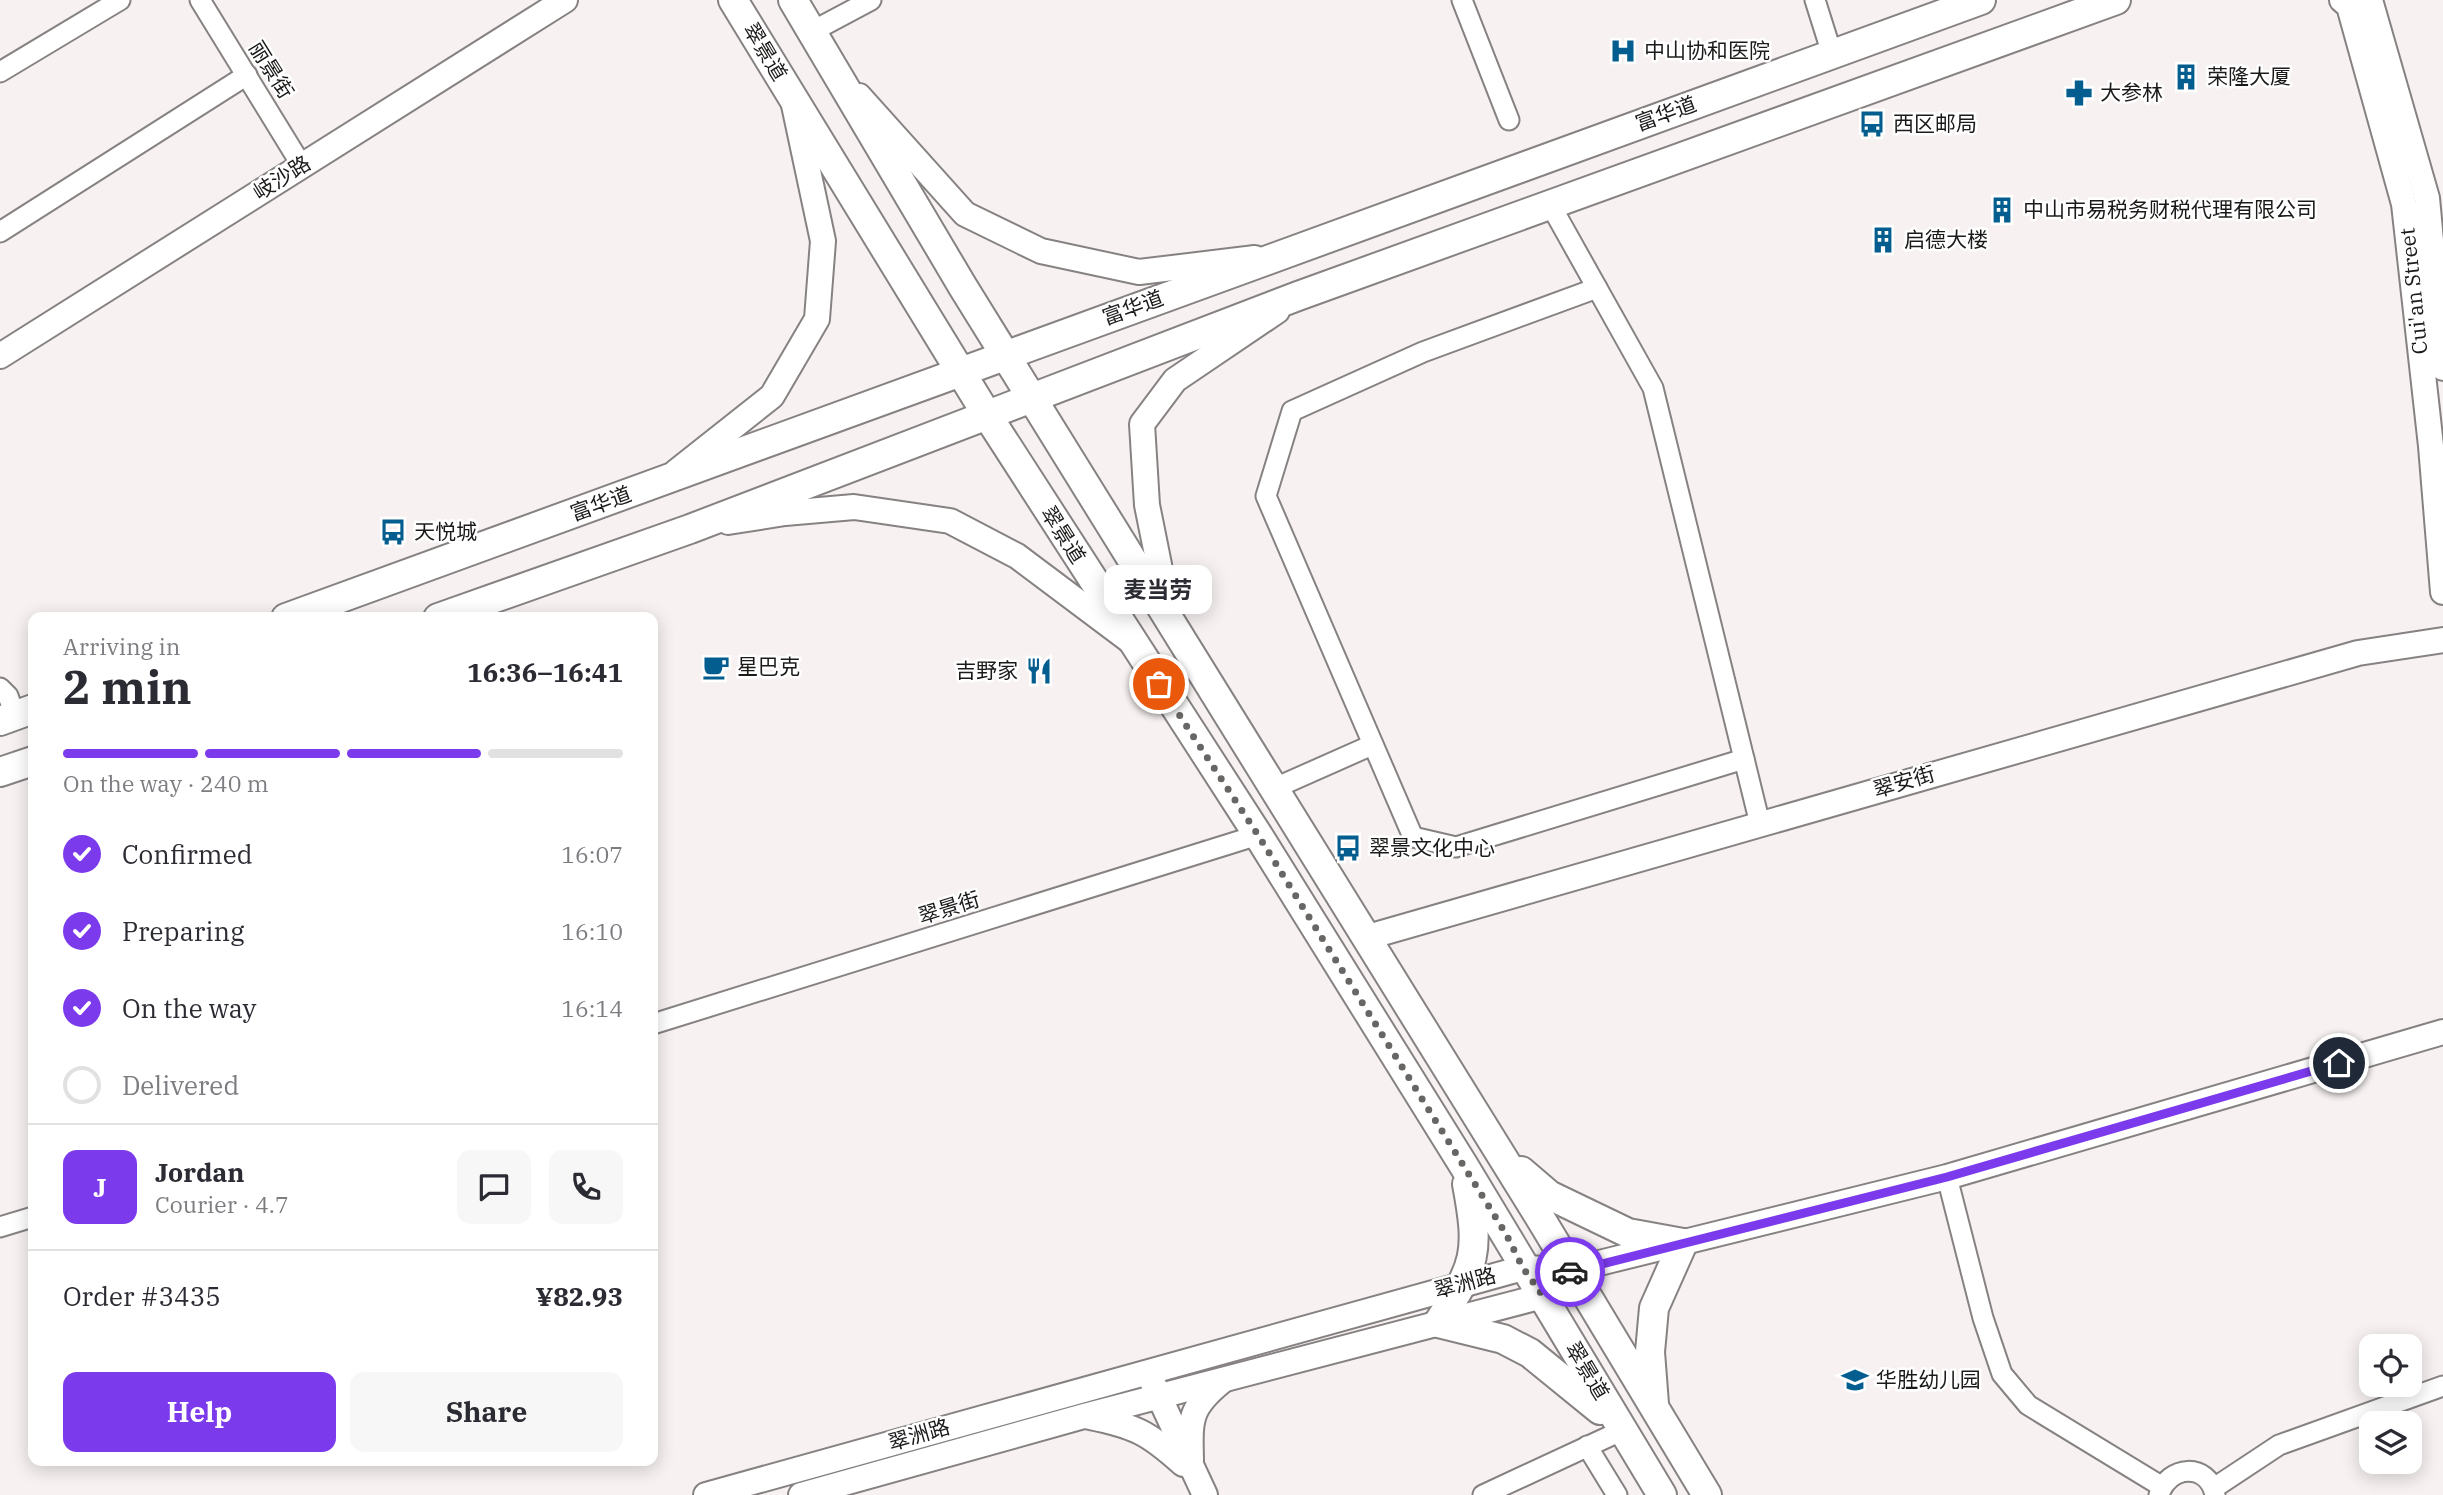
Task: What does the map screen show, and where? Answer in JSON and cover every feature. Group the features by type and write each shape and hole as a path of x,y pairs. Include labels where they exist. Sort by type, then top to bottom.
{"main road":[{"name":"翠景道","path":"733,0 987,415 1130,641 1258,835 1464,1166 1662,1495"},
{"path":"793,0 963,287 1008,355 1170,621 1368,937 1707,1495"},
{"name":"富华道","path":"303,612 1980,0"},
{"path":"455,612 690,529 1298,296 2116,0"},
{"path":"0,772 28,763"},
{"path":"1500,1154 1549,1195 1591,1216 1628,1233 1683,1243 1654,1308 1650,1352 1655,1410"},
{"path":"1464,1166 1475,1225 1473,1264 1438,1323 1503,1339 1530,1353 1565,1378 1623,1430"}],"street":[{"path":"0,72 120,0"},
{"name":"丽景街","path":"200,0 302,166"},
{"name":"岐沙路","path":"0,356 565,0"},
{"path":"811,32 871,0"},
{"path":"1462,0 1509,120"},
{"path":"1815,0 1832,54"},
{"name":"Cui'an Street","path":"2342,0 2349,6 2404,204 2431,446 2443,593"},
{"name":"Cui'an Street","path":"2370,0 2427,198 2443,368"},
{"path":"838,73 965,214 1041,251 1139,272 1280,255"},
{"path":"0,232 247,75"},
{"path":"663,482 772,396 817,319 822,241 792,97"},
{"path":"1550,204 1653,388 1760,824"},
{"path":"1597,288 1423,352 1293,411 1266,496 1413,837 1456,846 1744,759"},
{"path":"1170,621 1147,505 1142,424 1175,380 1298,296"},
{"path":"690,529 785,513 854,507 950,521 1017,556 1130,641"},
{"name":"翠安街","path":"1368,937 2358,653 2443,640"},
{"path":"0,688 8,696 16,715"},
{"path":"1275,788 1372,745"},
{"name":"翠景街","path":"658,1022 1258,835"},
{"path":"1571,1270 1947,1177 2443,1032"},
{"path":"1947,1177 1983,1318 2002,1374 2028,1405 2160,1491 2167,1478 2183,1470 2201,1474 2214,1491 2279,1445 2443,1386"},
{"path":"0,1227 28,1219"},
{"name":"翠洲路","path":"706,1495 1523,1268 1571,1270"},
{"name":"翠洲路","path":"801,1495 1157,1396 1543,1296 1571,1270"},
{"path":"1149,1370 1157,1396 1205,1495"},
{"path":"1192,1471 1190,1426 1200,1399 1228,1377"},
{"path":"1084,1416 1121,1423 1150,1435 1192,1471"},
{"path":"1482,1495 1623,1430"},
{"path":"1587,1447 1617,1495"}],"way so far":[{"path":"1159,684 1258,835 1506,1234 1523,1268 1543,1296 1570,1272"}],"place":[{"name":"中山协和医院","path":"1623,51"},
{"name":"荣隆大厦","path":"2186,77"},
{"name":"大参林","path":"2079,93"},
{"name":"西区邮局","path":"1872,124"},
{"name":"中山市易税务财税代理有限公司","path":"2002,210"},
{"name":"启德大楼","path":"1883,240"},
{"name":"天悦城","path":"393,532"},
{"name":"星巴克","path":"716,667"},
{"name":"吉野家","path":"1039,671"},
{"name":"麦当劳","path":"1159,684"},
{"name":"翠景文化中心","path":"1348,848"},
{"name":"华胜幼儿园","path":"1855,1380"}],"route":[{"path":"1570,1272 1947,1177 2339,1063"}]}
